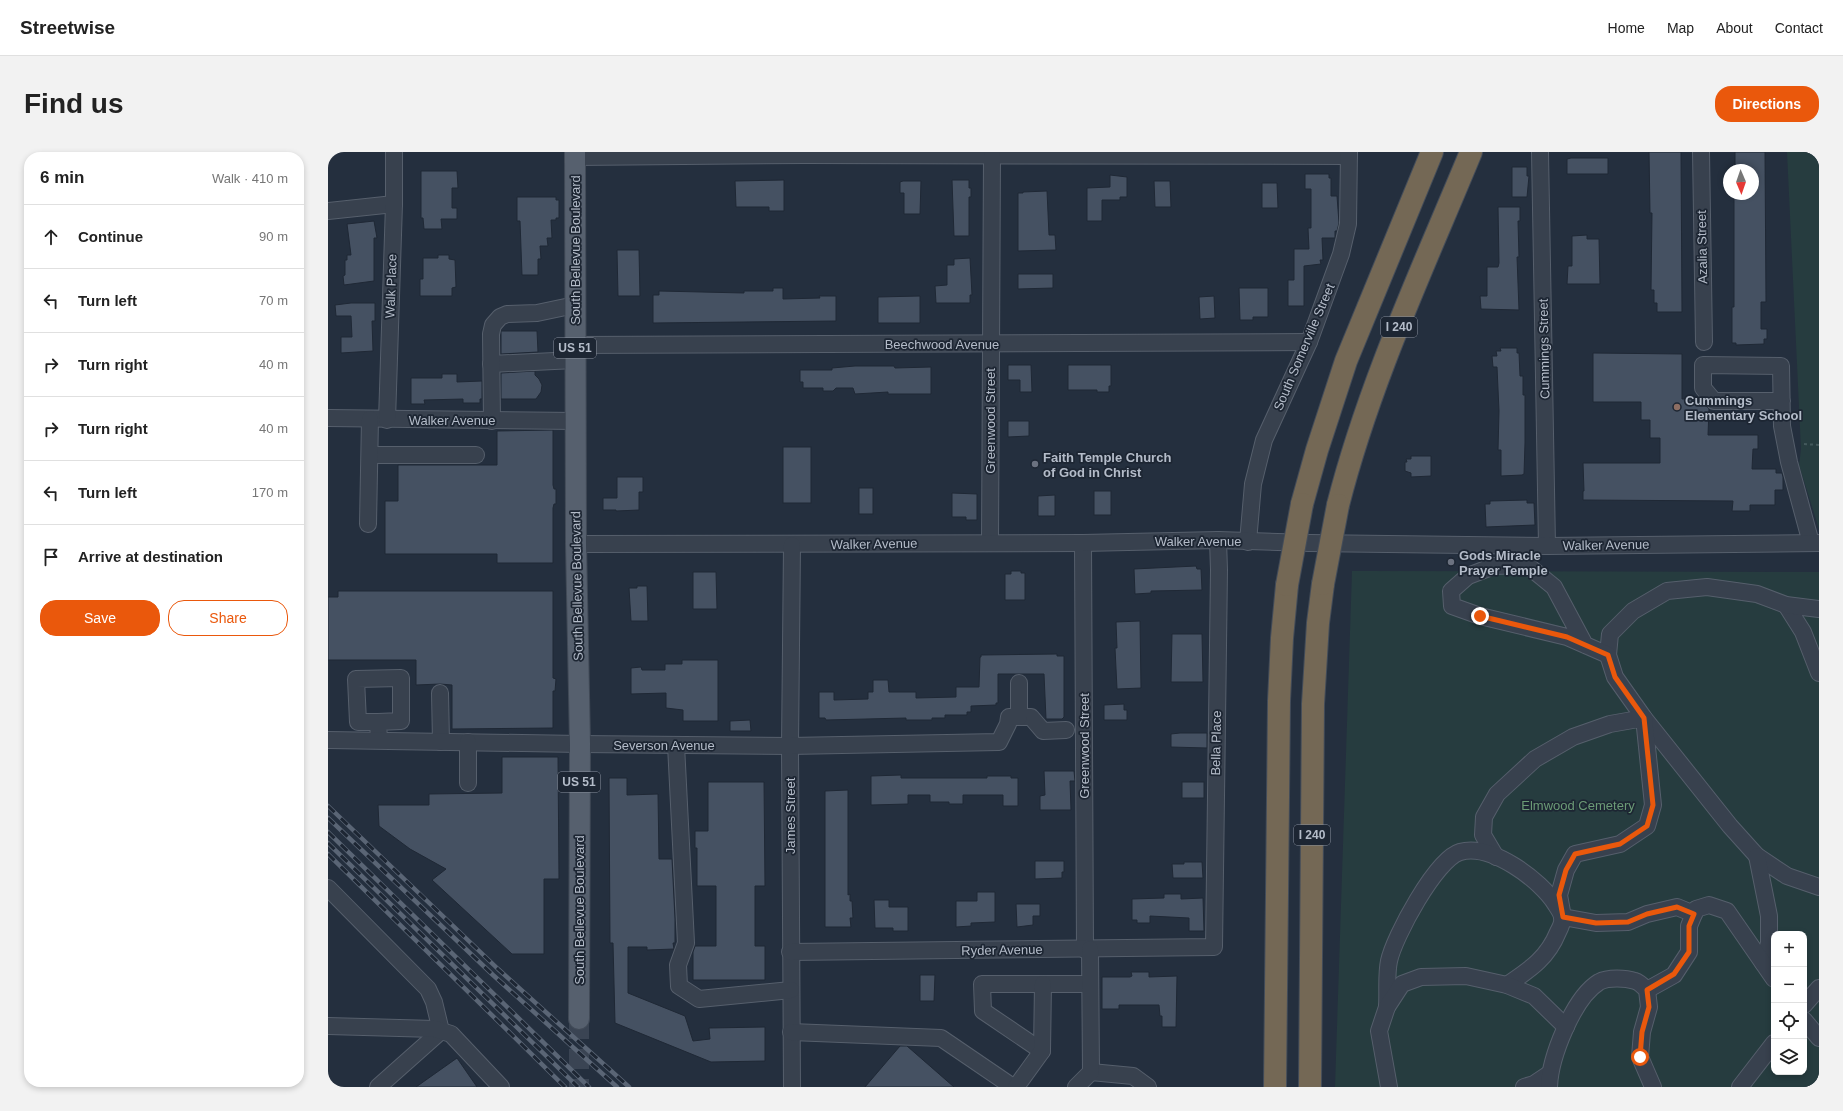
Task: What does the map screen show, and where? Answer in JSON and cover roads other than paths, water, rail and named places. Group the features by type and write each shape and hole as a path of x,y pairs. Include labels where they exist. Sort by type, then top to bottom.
{"highway":[{"name":"I 240","path":"1275,1087 1278,716 1282,638 1287,585 1302,504 1321,436 1346,361 1432,152"},
{"name":"I 240","path":"1310,1087 1313,704 1318,623 1323,584 1338,505 1354,448 1371,396 1471,152"}],"main road":[{"name":"South Bellevue Boulevard","path":"575,154 576,544 580,744 579,1019"}],"street":[{"name":"Walk Place","path":"387,420 394,204 394,152"},
{"name":"Cummings Street","path":"1540,152 1547,546"},
{"name":"Azalia Street","path":"1701,152 1704,342"},
{"path":"575,154 805,153 992,156 1020,154 1349,154"},
{"name":"South Somerville Street","path":"1248,542 1253,484 1264,440 1309,342 1341,254 1348,224 1349,154"},
{"name":"Greenwood Street","path":"990,542 992,156"},
{"path":"328,211 394,204"},
{"path":"492,420 491,334 493,325 507,314 537,312 575,305"},
{"name":"Beechwood Avenue","path":"491,364 575,352 991,344 1309,342"},
{"path":"1782,401 1714,401 1703,388 1703,365 1782,366 1782,401 1782,426 1789,462 1815,543"},
{"name":"Walker Avenue","path":"328,418 387,420 576,421"},
{"path":"368,524 370,419"},
{"path":"370,455 476,455"},
{"name":"Walker Avenue","path":"576,544 792,545 990,542 1083,543 1218,540 1248,542 1547,546 1815,543"},
{"name":"Bella Place","path":"1214,947 1219,570 1218,540"},
{"name":"Greenwood Street","path":"1083,543 1087,949 1090,984 1090,1072"},
{"name":"James Street","path":"792,545 790,746 790,952 792,1087"},
{"path":"1585,645 1554,587 1527,565 1494,566 1468,576 1451,591 1452,606 1480,616 1567,637 1585,645 1608,655"},
{"path":"1819,610 1786,605 1757,594 1707,586 1667,591 1633,611 1610,634 1608,655 1615,677 1644,718 1730,826 1757,856 1787,876 1819,887"},
{"path":"1786,605 1803,632 1819,673"},
{"path":"1019,683 1019,716 1031,716 1043,731 1066,730"},
{"path":"440,693 441,742"},
{"name":"Severson Avenue","path":"328,740 790,746 999,742 1008,724 1008,717 1019,716"},
{"path":"1496,857 1483,835 1484,817 1497,794 1535,759 1573,737 1610,724 1644,718"},
{"path":"1507,985 1533,967 1552,946 1561,926 1563,917 1559,895 1566,870 1575,854 1620,844 1647,826 1653,805 1644,718"},
{"path":"378,722 379,740"},
{"path":"468,742 468,783"},
{"path":"676,745 686,943 678,965 679,986 699,999 791,990"},
{"path":"1387,1007 1389,962 1401,927 1427,886 1448,859 1460,852 1482,851 1519,867 1550,894 1563,917"},
{"path":"1757,856 1769,916 1769,943 1763,963"},
{"path":"328,888 428,989 434,1002 442,1031"},
{"path":"1647,990 1674,974 1689,952 1689,926 1696,909 1709,905 1727,911 1771,975"},
{"path":"1563,917 1596,923 1628,922 1647,914 1677,907 1694,914"},
{"name":"Ryder Avenue","path":"790,952 1214,947"},
{"path":"1389,1087 1379,1031 1387,1007 1402,984 1421,977 1466,976 1507,985 1534,996 1566,1027"},
{"path":"1524,1087 1549,1081 1566,1027 1580,999 1600,981 1614,978 1636,981 1647,990 1649,1007 1642,1032 1640,1057 1653,1087"},
{"path":"1042,1051 982,1011 982,984 1090,984"},
{"path":"791,1032 941,1038 1014,1087 1042,1051 1043,984"},
{"path":"1806,1003 1819,988"},
{"path":"1807,1024 1819,1038"},
{"path":"328,1026 435,1029 451,1034 501,1087"},
{"path":"378,1087 442,1031"},
{"path":"1740,1087 1771,1047"},
{"path":"1076,1087 1090,1072 1133,1076 1148,1087"}],"tunnel":[{"path":"579,1019 579,1087"}],"railway":[{"path":"328,806 498,969 629,1087"},
{"path":"328,818 493,975 617,1087"},
{"path":"328,832 589,1087"},
{"path":"328,843 578,1087"},
{"path":"328,854 565,1087"}],"place":[{"name":"Cummings Elementary School","path":"1677,407"},
{"name":"Faith Temple Church of God in Christ","path":"1035,464"},
{"name":"Gods Miracle Prayer Temple","path":"1451,562"}],"park label":[{"name":"Elmwood Cemetery","path":"1578,805"}]}
